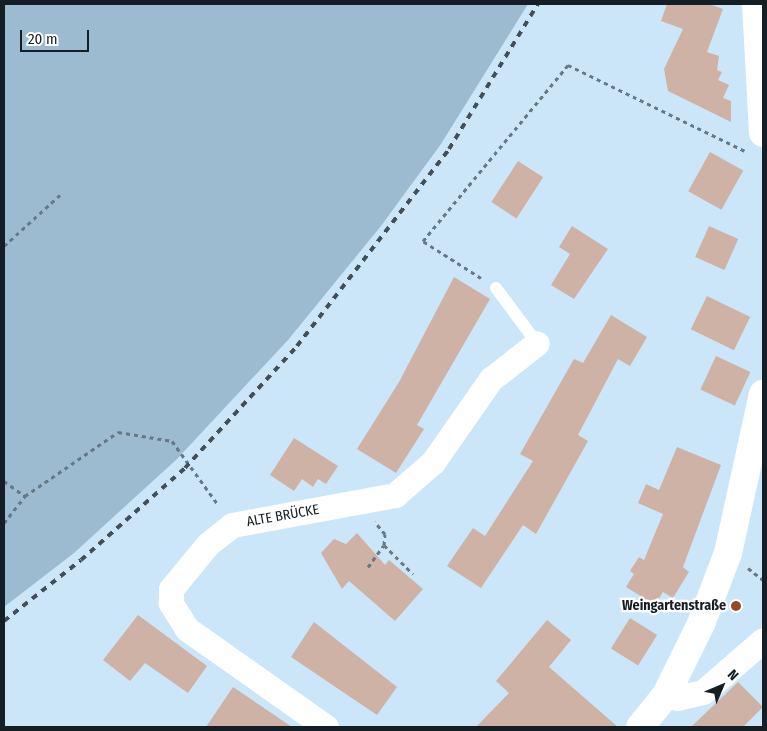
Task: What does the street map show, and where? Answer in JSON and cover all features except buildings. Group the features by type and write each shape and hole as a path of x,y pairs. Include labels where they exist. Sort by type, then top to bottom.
{"street":[{"path":"756,4 759,145"},
{"name":"ALTE BRÜCKE","path":"326,727 187,629 171,603 171,589 208,544 232,525 281,514 361,504 395,495 414,481 433,462 491,379 537,343"},
{"path":"640,727 666,694 701,624 728,553 763,394"},
{"path":"666,694 692,697 704,692 763,640"}],"lane":[{"path":"496,288 537,343"}],"path":[{"path":"496,288 423,241 568,65 759,145"},
{"path":"4,246 62,194"},
{"path":"4,523 24,496 118,432 172,441 232,525"},
{"path":"4,481 24,496"},
{"path":"361,504 385,534 384,545 368,567"},
{"path":"384,545 413,574"}],"shaded area":[{"path":"4,4 528,4 441,144 381,226 288,340 177,459 74,553 4,607"}],"railway":[{"path":"4,621 81,560 185,468 297,346 449,149 538,4"}],"place":[{"name":"Weingartenstraße","path":"736,606"}]}
